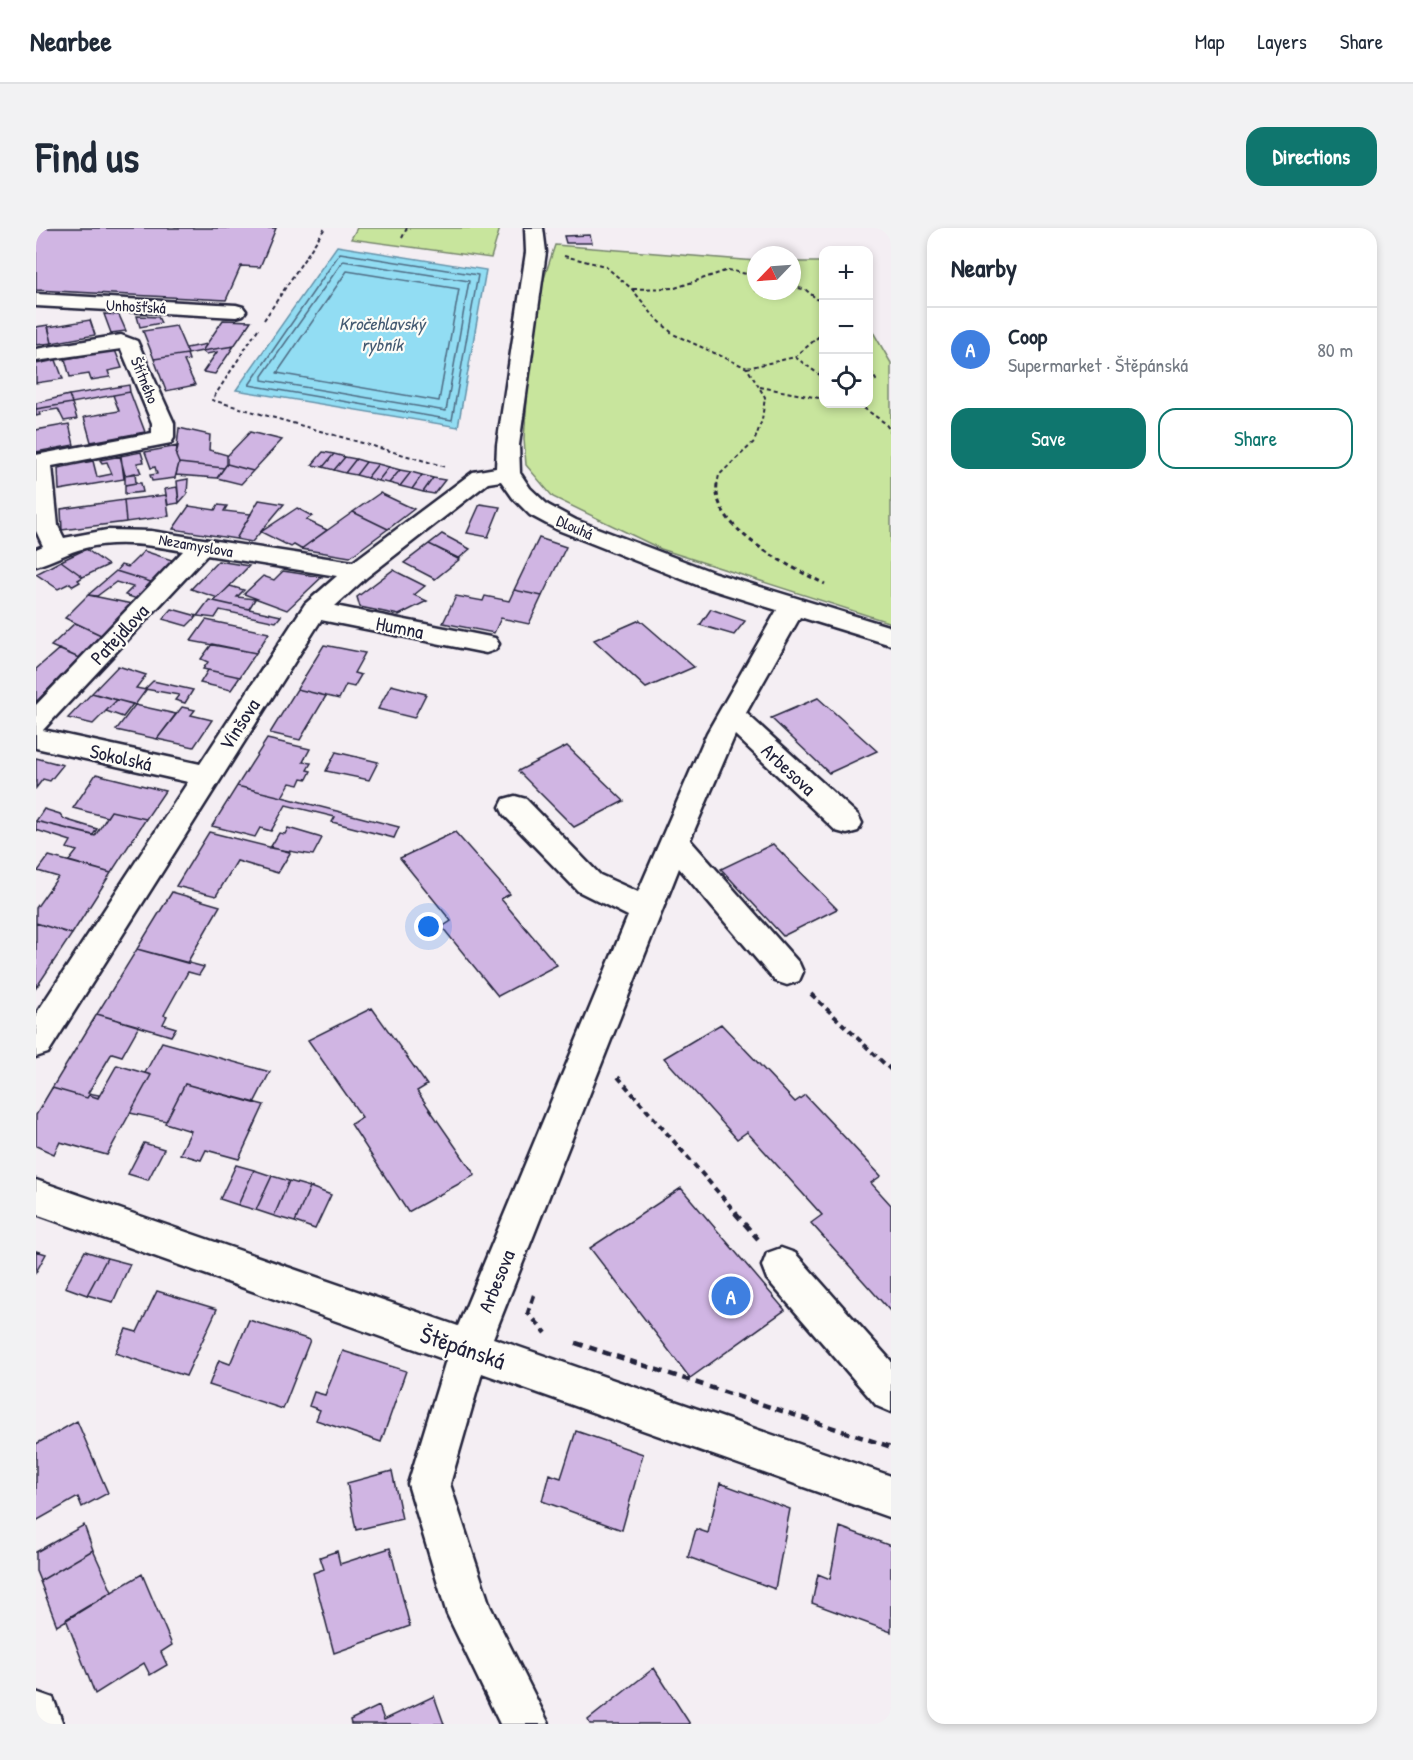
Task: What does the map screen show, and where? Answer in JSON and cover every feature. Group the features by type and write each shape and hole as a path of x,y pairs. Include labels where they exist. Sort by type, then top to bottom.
{"street":[{"path":"495,475 508,445 536,252 534,228"},
{"name":"Unhošťská","path":"36,300 236,311"},
{"name":"Štítného","path":"36,355 121,341 130,345 163,423 163,438 38,462"},
{"path":"38,462 46,525 46,553"},
{"name":"Vinšova","path":"36,1043 314,610 358,571 495,475"},
{"name":"Dlouhá","path":"495,475 521,493 539,510 567,525 706,579 891,636"},
{"name":"Nezamyslova","path":"46,553 93,538 139,536 358,571"},
{"name":"Patejdlova","path":"36,722 201,547"},
{"name":"Arbesova","path":"525,1724 470,1614 429,1484 469,1349 674,842 731,715 794,605"},
{"name":"Humna","path":"314,610 486,644"},
{"name":"Arbesova","path":"731,715 847,823"},
{"name":"Sokolská","path":"36,738 206,776"},
{"path":"515,807 589,883 646,910"},
{"path":"674,842 787,972"},
{"name":"Štěpánská","path":"36,1197 891,1497"},
{"path":"782,1266 891,1392"},
{"path":"36,1715 39,1724"}],"path":[{"path":"325,228 212,400 495,475"},
{"path":"402,238 407,228"},
{"path":"536,252 579,258 605,266 632,289 652,315 673,334 747,368 765,397 762,420 754,442 741,457 718,475 717,499 732,527 795,570 829,586"},
{"path":"632,289 675,288 728,270 747,274"},
{"path":"801,289 819,301"},
{"path":"747,368 795,357 819,336"},
{"path":"795,357 819,374"},
{"path":"758,387 819,398"},
{"path":"864,408 885,423 891,432"},
{"path":"787,972 891,1070"},
{"path":"613,1071 782,1266"},
{"path":"536,1291 528,1313 544,1332 555,1336"},
{"path":"566,1340 891,1447"}],"green space":[{"path":"357,228 500,228 491,258 351,239"},
{"path":"555,245 747,260 747,300 801,300 801,262 819,262 819,408 873,408 873,332 891,363 891,623 661,549 553,497 526,465 524,439 534,309"}],"water":[{"name":"Kročehlavský rybník","path":"337,246 486,270 458,427 236,390"}],"building":[{"path":"36,228 276,228 260,267 241,266 226,300 36,290"},
{"path":"590,235 592,243 566,243 564,236"},
{"path":"104,314 119,315 126,331 111,333"},
{"path":"137,316 158,317 161,323 140,327"},
{"path":"90,320 95,335 52,343 48,327"},
{"path":"223,320 251,321 234,346 202,351"},
{"path":"48,325 52,343 36,345 36,327"},
{"path":"176,326 188,354 154,359 143,331"},
{"path":"207,344 202,351 188,354 186,348"},
{"path":"234,346 215,374 203,372 217,352 206,354 202,351"},
{"path":"115,350 122,368 108,371 110,377 91,380 89,374 70,377 65,359"},
{"path":"187,354 189,360 184,361 195,385 166,391 154,359"},
{"path":"56,360 63,379 36,383 36,364"},
{"path":"129,385 130,392 72,403 69,395"},
{"path":"130,392 145,432 91,442 84,417 119,411 113,395"},
{"path":"69,395 72,403 36,409 36,403"},
{"path":"72,403 77,419 64,421 58,409 39,412 40,415 36,416 36,409"},
{"path":"69,424 74,445 36,452 36,430"},
{"path":"179,428 210,435 209,450 227,455 227,464 224,468 179,463 176,456"},
{"path":"250,432 282,440 253,471 227,464 227,456"},
{"path":"178,446 176,456 179,463 175,478 152,481 150,475 157,474 155,467 151,468 145,452"},
{"path":"141,452 144,462 137,463 141,473 125,475 120,456"},
{"path":"323,452 334,454 323,467 312,465"},
{"path":"334,454 345,457 334,470 323,467"},
{"path":"121,456 124,479 59,490 58,468 93,461 97,477 112,474 107,462 102,463 100,460"},
{"path":"345,457 356,459 345,473 334,470"},
{"path":"356,459 366,462 356,475 345,473"},
{"path":"366,462 378,464 367,478 356,475"},
{"path":"179,463 224,468 217,478 176,475"},
{"path":"227,464 253,471 241,484 217,478"},
{"path":"378,464 389,467 378,481 367,478"},
{"path":"389,467 400,470 389,483 378,481"},
{"path":"400,470 411,472 400,486 389,483"},
{"path":"411,472 422,475 412,489 400,486"},
{"path":"135,473 136,483 125,485 125,475"},
{"path":"422,475 433,478 423,492 412,489"},
{"path":"433,478 445,480 434,494 423,492"},
{"path":"188,479 187,494 179,503 177,481"},
{"path":"141,483 143,492 125,494 125,485"},
{"path":"177,487 179,503 168,505 165,489"},
{"path":"380,493 414,509 388,529 353,512"},
{"path":"166,495 169,516 126,522 124,500"},
{"path":"124,500 126,522 62,530 61,509"},
{"path":"259,500 284,504 252,542 236,539"},
{"path":"480,504 500,507 488,537 467,533"},
{"path":"218,505 227,506 224,511 251,514 236,539 173,529 189,506 215,510"},
{"path":"297,508 312,516 306,520 327,530 301,549 294,545 291,547 261,532"},
{"path":"353,512 388,529 350,557 301,549"},
{"path":"442,534 470,549 458,559 429,544"},
{"path":"539,538 566,547 542,596 514,590"},
{"path":"429,544 460,559 435,579 404,563"},
{"path":"86,549 108,565 83,577 61,561"},
{"path":"144,551 175,561 154,583 116,571 121,565 128,567"},
{"path":"61,561 83,577 78,580 80,582 73,586 70,583 58,589 36,574"},
{"path":"218,561 249,566 218,598 191,589"},
{"path":"393,570 425,586 414,595 427,601 399,615 360,607 357,597"},
{"path":"116,571 154,583 137,599 125,595 133,587 116,582 97,596 88,595"},
{"path":"283,571 322,577 287,610 244,594 263,576 274,580"},
{"path":"230,586 244,590 237,597 255,599 249,609 214,601"},
{"path":"514,590 542,596 529,624 501,618 494,633 443,623 456,596 483,601 485,596 509,601"},
{"path":"88,595 132,604 101,635 65,618"},
{"path":"209,600 281,616 276,622 220,610 215,618 197,616"},
{"path":"172,609 197,616 187,626 163,619"},
{"path":"711,609 745,621 734,635 700,625"},
{"path":"206,620 269,633 256,653 191,641"},
{"path":"640,620 694,667 646,688 594,640"},
{"path":"75,623 101,635 79,658 51,646"},
{"path":"212,644 256,653 240,677 203,669 208,662 201,659"},
{"path":"324,645 365,653 354,673 361,675 354,687 346,685 339,699 297,689"},
{"path":"59,649 79,658 36,702 36,669"},
{"path":"118,666 146,675 136,688 146,690 135,705 92,693"},
{"path":"208,670 240,677 231,690 200,683"},
{"path":"153,681 193,690 185,703 175,700 179,695 145,689"},
{"path":"391,685 426,694 414,718 378,709"},
{"path":"297,689 326,696 300,740 270,733"},
{"path":"92,693 117,700 93,724 68,718"},
{"path":"818,698 877,751 829,773 771,718"},
{"path":"117,700 133,704 123,717 106,711"},
{"path":"135,705 176,714 157,739 116,730"},
{"path":"182,707 195,710 191,715 212,720 194,747 157,739"},
{"path":"267,739 310,749 303,762 311,763 307,770 311,771 307,779 302,778 299,785 290,783 282,797 237,786"},
{"path":"567,746 624,801 574,827 518,771"},
{"path":"336,752 378,762 369,780 326,771"},
{"path":"36,758 63,765 50,781 43,779 36,788"},
{"path":"96,774 165,791 146,819 111,811 107,817 73,808"},
{"path":"237,786 399,827 394,838 332,822 335,817 286,805 271,831 260,828 255,837 212,826"},
{"path":"44,809 60,814 64,819 97,829 93,835 36,821"},
{"path":"111,811 146,819 111,873 69,861 77,851 67,848 71,841 36,830 36,821 95,836"},
{"path":"288,828 322,838 313,855 270,848 279,833 285,834"},
{"path":"209,832 290,853 278,873 237,861 216,896 176,886"},
{"path":"455,832 510,894 501,899 557,965 498,996 442,927 451,921 400,858"},
{"path":"773,844 837,909 783,936 721,869"},
{"path":"49,856 111,873 72,934 36,923 36,908 58,877 38,871"},
{"path":"172,892 220,906 187,963 137,949"},
{"path":"36,923 72,934 36,988"},
{"path":"137,949 204,967 199,975 188,972 164,1015 167,1016 163,1024 176,1028 171,1036 97,1014"},
{"path":"372,1008 427,1085 417,1091 475,1175 408,1212 351,1124 362,1117 308,1040"},
{"path":"97,1014 139,1026 122,1056 112,1053 88,1093 99,1095 98,1098 89,1095 87,1098 52,1088"},
{"path":"721,1024 795,1102 805,1095 881,1176 871,1183 891,1205 891,1312 811,1223 822,1215 747,1132 737,1139 664,1058"},
{"path":"162,1042 270,1072 254,1103 185,1084 166,1121 130,1113 151,1075 145,1073"},
{"path":"117,1065 151,1075 107,1155 60,1142 54,1154 36,1146 36,1115 52,1088 87,1098 89,1095 98,1098"},
{"path":"185,1084 264,1105 239,1159 206,1150 201,1160 180,1154 191,1131 165,1123"},
{"path":"144,1143 164,1149 148,1180 128,1174"},
{"path":"236,1165 254,1170 238,1205 220,1199"},
{"path":"254,1170 272,1176 256,1210 238,1205"},
{"path":"272,1176 289,1181 274,1216 256,1210"},
{"path":"289,1181 310,1187 295,1222 274,1216"},
{"path":"310,1187 331,1195 315,1229 295,1222"},
{"path":"681,1188 785,1310 690,1378 590,1248"},
{"path":"36,1251 46,1254 36,1272"},
{"path":"85,1251 107,1258 87,1295 65,1287"},
{"path":"107,1258 130,1264 113,1302 87,1295"},
{"path":"157,1291 217,1309 186,1376 115,1353 126,1329 137,1332"},
{"path":"249,1320 310,1340 283,1409 209,1385 219,1360 230,1364"},
{"path":"343,1351 406,1371 381,1442 316,1420 320,1410 309,1406 314,1392 325,1395"},
{"path":"77,1421 108,1493 82,1507 78,1497 36,1521 36,1444"},
{"path":"576,1431 643,1454 622,1530 542,1501 549,1474 561,1478"},
{"path":"392,1471 402,1519 356,1530 347,1483"},
{"path":"720,1483 790,1509 775,1589 688,1557 696,1529 708,1533"},
{"path":"84,1525 93,1550 40,1581 36,1571 36,1552"},
{"path":"840,1527 891,1546 891,1632 812,1603 818,1574 830,1579"},
{"path":"390,1548 410,1626 334,1653 313,1573 324,1569 320,1557 337,1551 340,1564"},
{"path":"93,1550 112,1592 57,1626 40,1581"},
{"path":"142,1574 172,1645 161,1652 167,1665 150,1675 144,1663 95,1694 66,1619"},
{"path":"654,1668 690,1724 590,1724 588,1720"},
{"path":"434,1696 444,1724 351,1724 350,1720 379,1706 384,1720"}],"place":[{"name":"Coop","path":"731,1296"}]}
